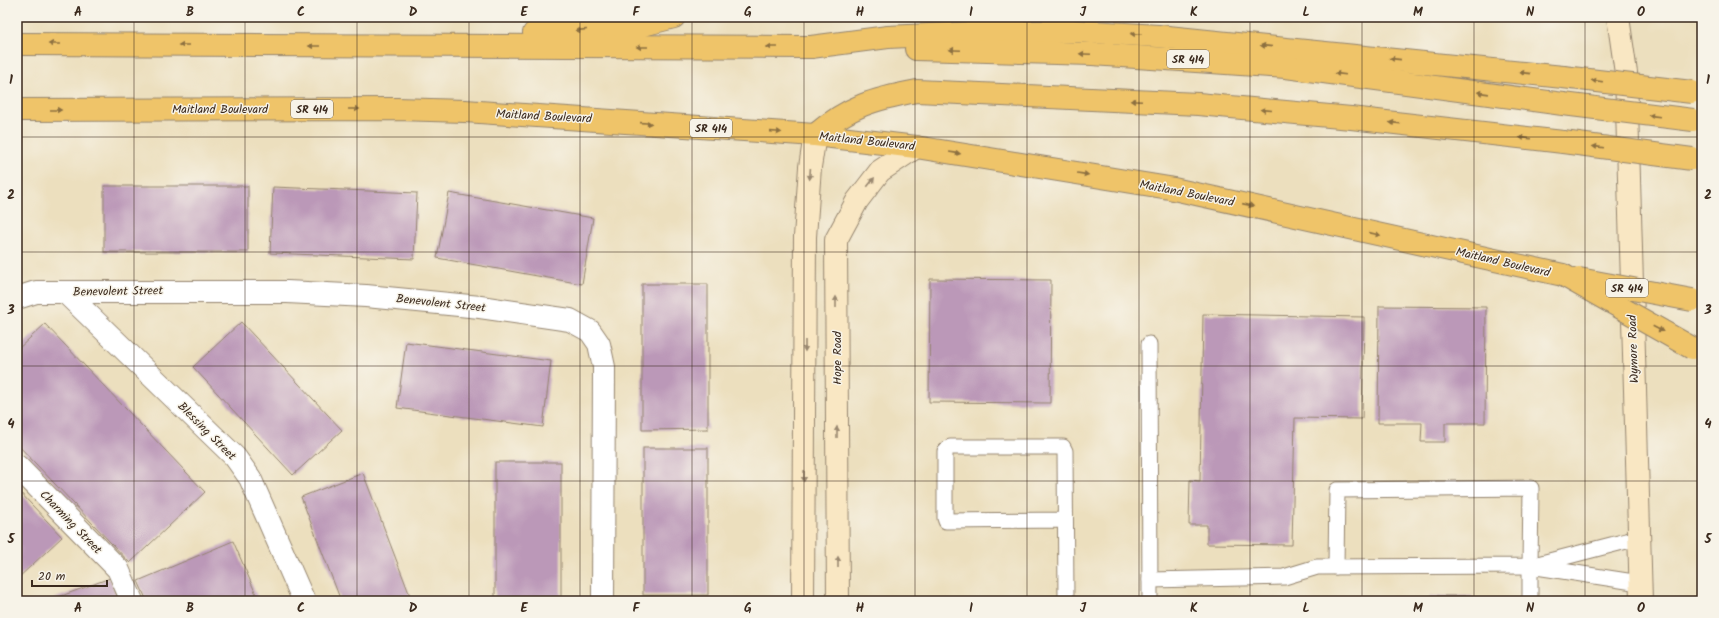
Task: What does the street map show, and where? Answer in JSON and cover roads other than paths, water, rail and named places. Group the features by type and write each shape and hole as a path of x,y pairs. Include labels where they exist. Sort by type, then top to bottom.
{"main road":[{"path":"353,46 643,25 674,17"},
{"name":"Wymore Road","path":"1618,17 1626,72 1640,592"},
{"name":"Wymore Road","path":"1626,72 1634,17"},
{"path":"811,47 888,37 970,33 1075,31 1158,36 1563,77 1697,93"},
{"name":"SR 414","path":"17,44 811,47 926,49 1173,58 1286,67 1697,121"},
{"path":"803,601 805,237 810,167 815,135 835,119 855,108 884,97 917,91 1198,104 1351,118 1697,159"},
{"name":"Maitland Boulevard","path":"17,110 348,109 449,111 608,120 815,135 916,146 1169,188 1562,275 1697,301"},
{"name":"Hope Road","path":"838,601 836,240 857,201 880,171 916,146"},
{"path":"1562,275 1697,352"}],"street":[{"name":"Benevolent Street","path":"17,298 36,292 215,290 366,296 480,307 570,320 590,331 599,344 604,366 603,601"},
{"name":"Blessing Street","path":"65,292 235,457 250,478 304,601"},
{"name":"Charming Street","path":"17,466 118,569 132,601"}],"lane":[{"path":"1149,344 1150,601"},
{"path":"1065,520 946,521 945,451 950,447 1062,447 1065,451 1066,601"},
{"path":"1336,566 1337,490 1531,488 1530,601"},
{"path":"1530,566 1638,538"},
{"path":"1150,580 1284,577 1318,566 1530,566 1640,592"}]}
